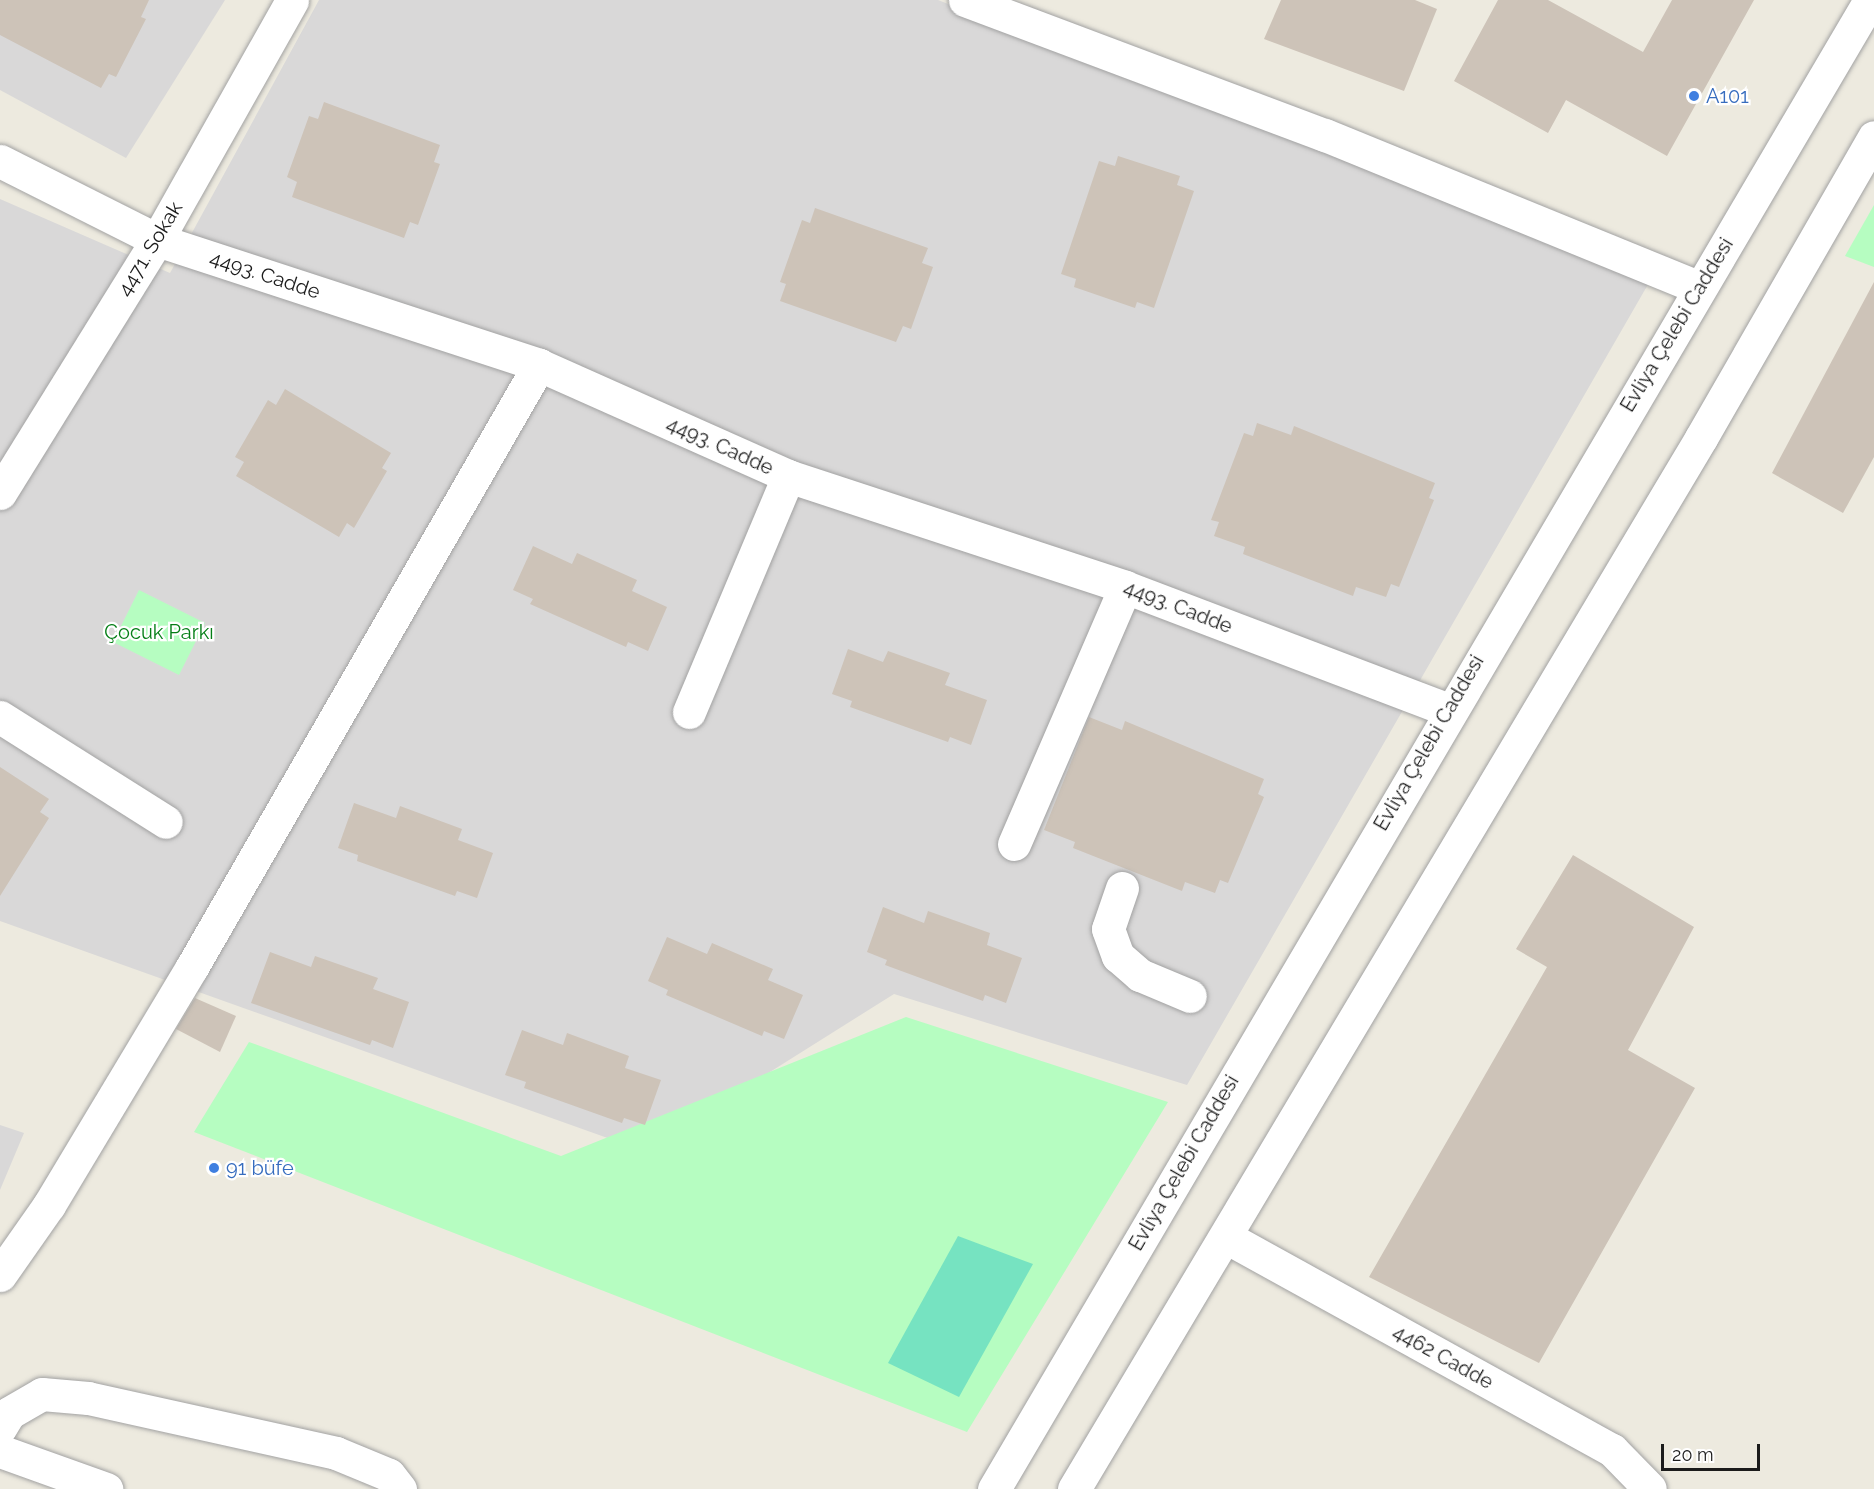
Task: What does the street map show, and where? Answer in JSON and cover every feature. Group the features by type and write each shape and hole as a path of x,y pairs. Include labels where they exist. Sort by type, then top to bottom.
{"street":[{"name":"4471. Sokak","path":"0,493 157,240 292,0"},
{"path":"965,0 1324,135 1699,288"},
{"name":"Evliya Çelebi Caddesi","path":"994,1489 1448,710 1870,0"},
{"path":"1074,1489 1226,1237 1874,137"},
{"name":"4493. Cadde","path":"0,161 157,240 539,365 788,476 1125,587 1448,710"},
{"path":"0,1275 49,1205 192,967 539,365"},
{"path":"689,712 788,476"},
{"path":"1014,844 1125,587"},
{"path":"0,717 166,822"},
{"path":"1122,888 1108,929 1118,956 1140,975 1190,996"},
{"name":"4462 Cadde","path":"1226,1237 1612,1450 1650,1489"},
{"path":"0,1428 9,1413 42,1394 88,1398 336,1453 389,1475 400,1489"},
{"path":"0,1451 106,1489"}],"shaded area":[{"path":"0,0 225,0 126,158 0,90"},
{"path":"319,0 938,0 1650,281 1187,1085 894,994 644,1151 0,921 0,199 170,273"},
{"path":"0,1125 24,1133 0,1190"}],"green space":[{"path":"1874,205 1874,267 1845,256"},
{"name":"Çocuk Parkı","path":"139,590 205,623 179,675 113,642"},
{"path":"906,1017 1168,1102 967,1432 194,1132 249,1042 561,1156"},
{"path":"958,1236 1033,1264 959,1397 888,1363"}],"building":[{"path":"0,0 149,0 141,17 146,19 116,77 109,74 101,88 0,35"},
{"path":"1281,0 1415,0 1437,9 1404,91 1264,39"},
{"path":"1498,0 1548,0 1643,52 1672,0 1754,0 1667,156 1566,100 1548,133 1454,81"},
{"path":"324,102 440,145 434,162 440,164 418,225 410,222 404,238 292,197 297,182 287,177 309,116 318,119"},
{"path":"1118,156 1180,176 1177,185 1194,191 1154,308 1137,302 1135,308 1074,287 1076,279 1061,274 1099,161 1115,166"},
{"path":"815,208 928,248 922,263 933,267 911,329 903,326 896,342 780,301 786,284 780,282 802,220 810,223"},
{"path":"1874,282 1874,457 1843,513 1772,473"},
{"path":"285,389 391,453 382,468 387,471 354,528 347,523 339,537 236,476 244,462 235,457 268,400 276,405"},
{"path":"1257,423 1291,435 1294,426 1435,483 1429,498 1434,500 1399,587 1391,584 1386,597 1356,587 1353,596 1243,554 1245,547 1214,536 1219,522 1211,520 1244,433 1253,436"},
{"path":"533,546 572,564 577,553 637,580 632,591 667,607 648,651 628,642 626,647 530,604 533,599 513,590"},
{"path":"848,649 883,662 888,651 950,673 945,685 987,700 971,745 950,737 948,742 850,707 852,701 832,694"},
{"path":"1089,717 1122,730 1125,721 1264,779 1258,794 1264,797 1228,883 1220,880 1215,893 1185,882 1182,891 1073,848 1075,842 1044,830"},
{"path":"0,767 49,799 40,812 49,818 0,896"},
{"path":"354,803 396,818 400,806 462,829 458,840 493,853 477,898 457,891 455,896 357,861 358,855 338,848"},
{"path":"1573,855 1694,927 1628,1050 1695,1088 1539,1363 1369,1277 1547,967 1516,949"},
{"path":"883,907 924,923 928,911 990,933 987,945 1022,958 1006,1003 985,995 983,1001 885,965 887,960 867,952"},
{"path":"667,937 707,954 712,943 773,969 768,980 803,995 784,1039 764,1031 762,1036 666,995 668,990 648,981"},
{"path":"270,952 311,967 315,956 378,978 373,989 409,1002 393,1048 372,1040 370,1045 251,1003"},
{"path":"195,998 236,1016 220,1052 176,1029"},
{"path":"522,1030 563,1045 567,1033 629,1056 625,1068 661,1080 645,1125 624,1118 622,1123 524,1088 526,1082 505,1075"}],"place":[{"name":"A101","path":"1694,96"},
{"name":"91 büfe","path":"214,1168"}]}
